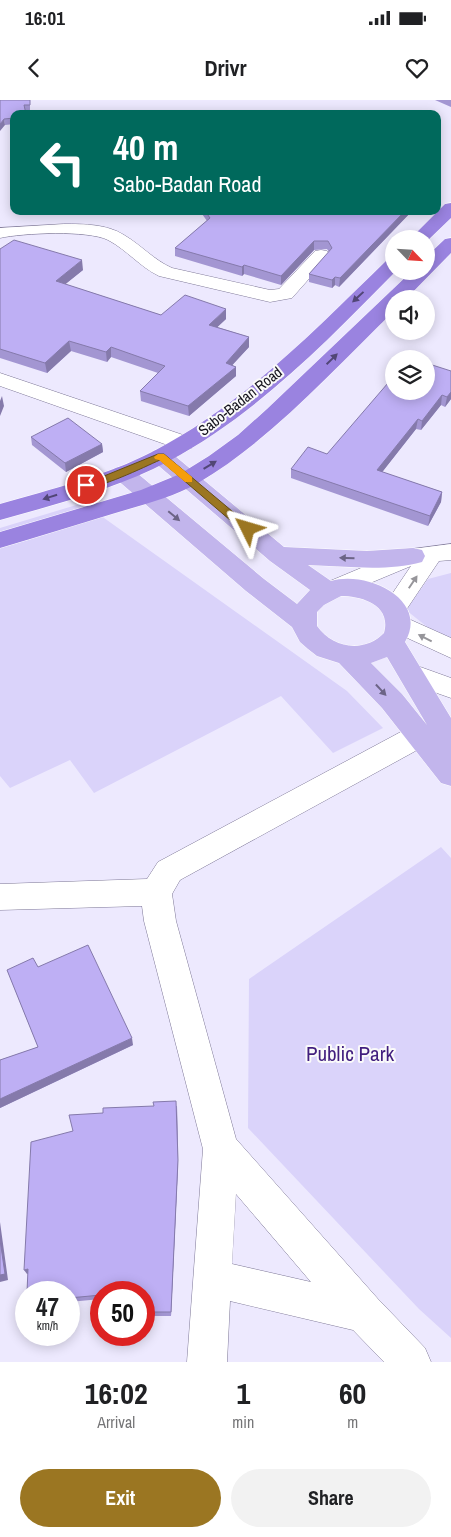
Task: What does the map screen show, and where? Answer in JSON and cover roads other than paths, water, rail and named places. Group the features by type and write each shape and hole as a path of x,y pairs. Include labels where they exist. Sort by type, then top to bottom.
{"highway":[{"path":"428,230 451,208"},
{"path":"435,259 451,243"},
{"name":"Sabo-Badan Road","path":"0,512 123,473 161,456 184,443 219,421 276,374 385,272"},
{"name":"Sabo-Badan Road","path":"403,290 414,280"},
{"name":"Sabo-Badan Road","path":"0,540 149,495 188,479 246,440 385,308"}],"main road":[{"path":"161,456 278,555 333,589"},
{"path":"123,473 255,585 303,622"},
{"path":"278,555 367,559 432,554"},
{"path":"395,625 379,650 364,655 347,655 322,647 306,631 303,622 304,612 308,603 316,596 333,589 365,589 383,597 395,625 412,674 451,743"},
{"path":"347,655 392,701 451,775"}],"street":[{"path":"0,233 9,231 65,230 102,232 115,237 150,266 166,272 270,296 285,294 322,254"},
{"path":"0,379 184,443"},
{"path":"333,589 432,554"},
{"path":"432,554 395,625 451,649"},
{"path":"412,674 451,688"},
{"path":"207,1362 221,1150 160,921 156,892 169,871 420,735"},
{"path":"0,896 73,896 156,892"},
{"path":"221,1150 364,1313 411,1362"},
{"path":"212,1278 364,1313"}],"park label":[{"name":"Public Park","path":"350,1053"}]}
